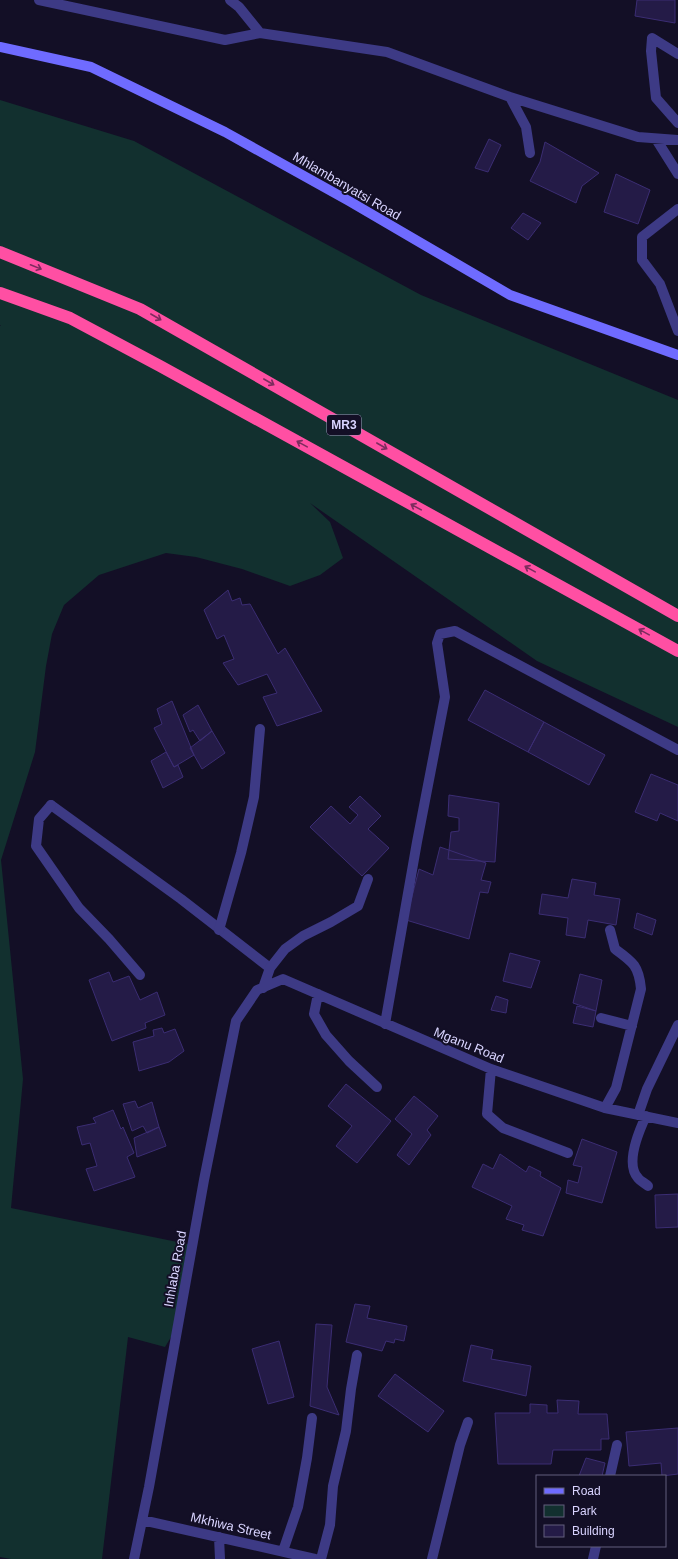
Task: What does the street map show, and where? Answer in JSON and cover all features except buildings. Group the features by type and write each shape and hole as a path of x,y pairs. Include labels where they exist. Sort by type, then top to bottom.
{"highway":[{"name":"MR3","path":"0,252 140,309 678,616"},
{"path":"0,293 77,322 678,651"}],"main road":[{"name":"Mhlambanyatsi Road","path":"0,47 91,67 225,132 349,201 510,296 678,355"}],"street":[{"path":"39,0 225,40 260,33 387,52 510,97 638,137 678,140"},
{"path":"230,0 239,7 260,33"},
{"path":"678,54 652,38 651,51 656,98 678,123"},
{"path":"510,97 526,127 530,153"},
{"path":"656,139 678,174"},
{"path":"678,209 642,237 642,260 660,284 678,331"},
{"path":"385,1024 416,842 445,697 437,643 440,634 455,631 678,750"},
{"path":"219,930 241,853 254,797 260,729"},
{"path":"140,975 110,939 79,908 36,846 39,818 52,805 181,899 219,930 270,968"},
{"name":"Inhlaba Road","path":"134,1559 204,1180 236,1021 260,989 270,968 285,949 303,936 358,906 368,879"},
{"path":"605,1108 616,1088 641,989 640,977 632,961 615,949 610,930"},
{"name":"Mganu Road","path":"260,989 283,979 491,1069 605,1108 678,1123"},
{"path":"318,994 314,1014 326,1035 349,1061 377,1087"},
{"path":"601,1018 632,1026"},
{"path":"648,1186 637,1178 632,1166 635,1147 647,1089 678,1025"},
{"path":"491,1069 487,1114 503,1128 568,1153"},
{"path":"321,1559 330,1525 333,1486 346,1431 357,1355"},
{"path":"283,1552 298,1507 312,1418"},
{"path":"432,1559 460,1445 468,1422"},
{"path":"610,1475 617,1445"},
{"name":"Mkhiwa Street","path":"142,1520 315,1559"},
{"path":"219,1537 220,1559"},
{"path":"593,1559 596,1547"}],"green space":[{"path":"0,100 134,141 421,295 678,400 678,727 537,661 310,503 330,522 343,558 320,575 290,586 242,569 196,557 166,553 99,575 64,605 52,634 46,666 35,752 1,860 23,1079 11,1208 192,1245 177,1327 165,1347 128,1337 102,1559 11,1559 0,1557"}]}
